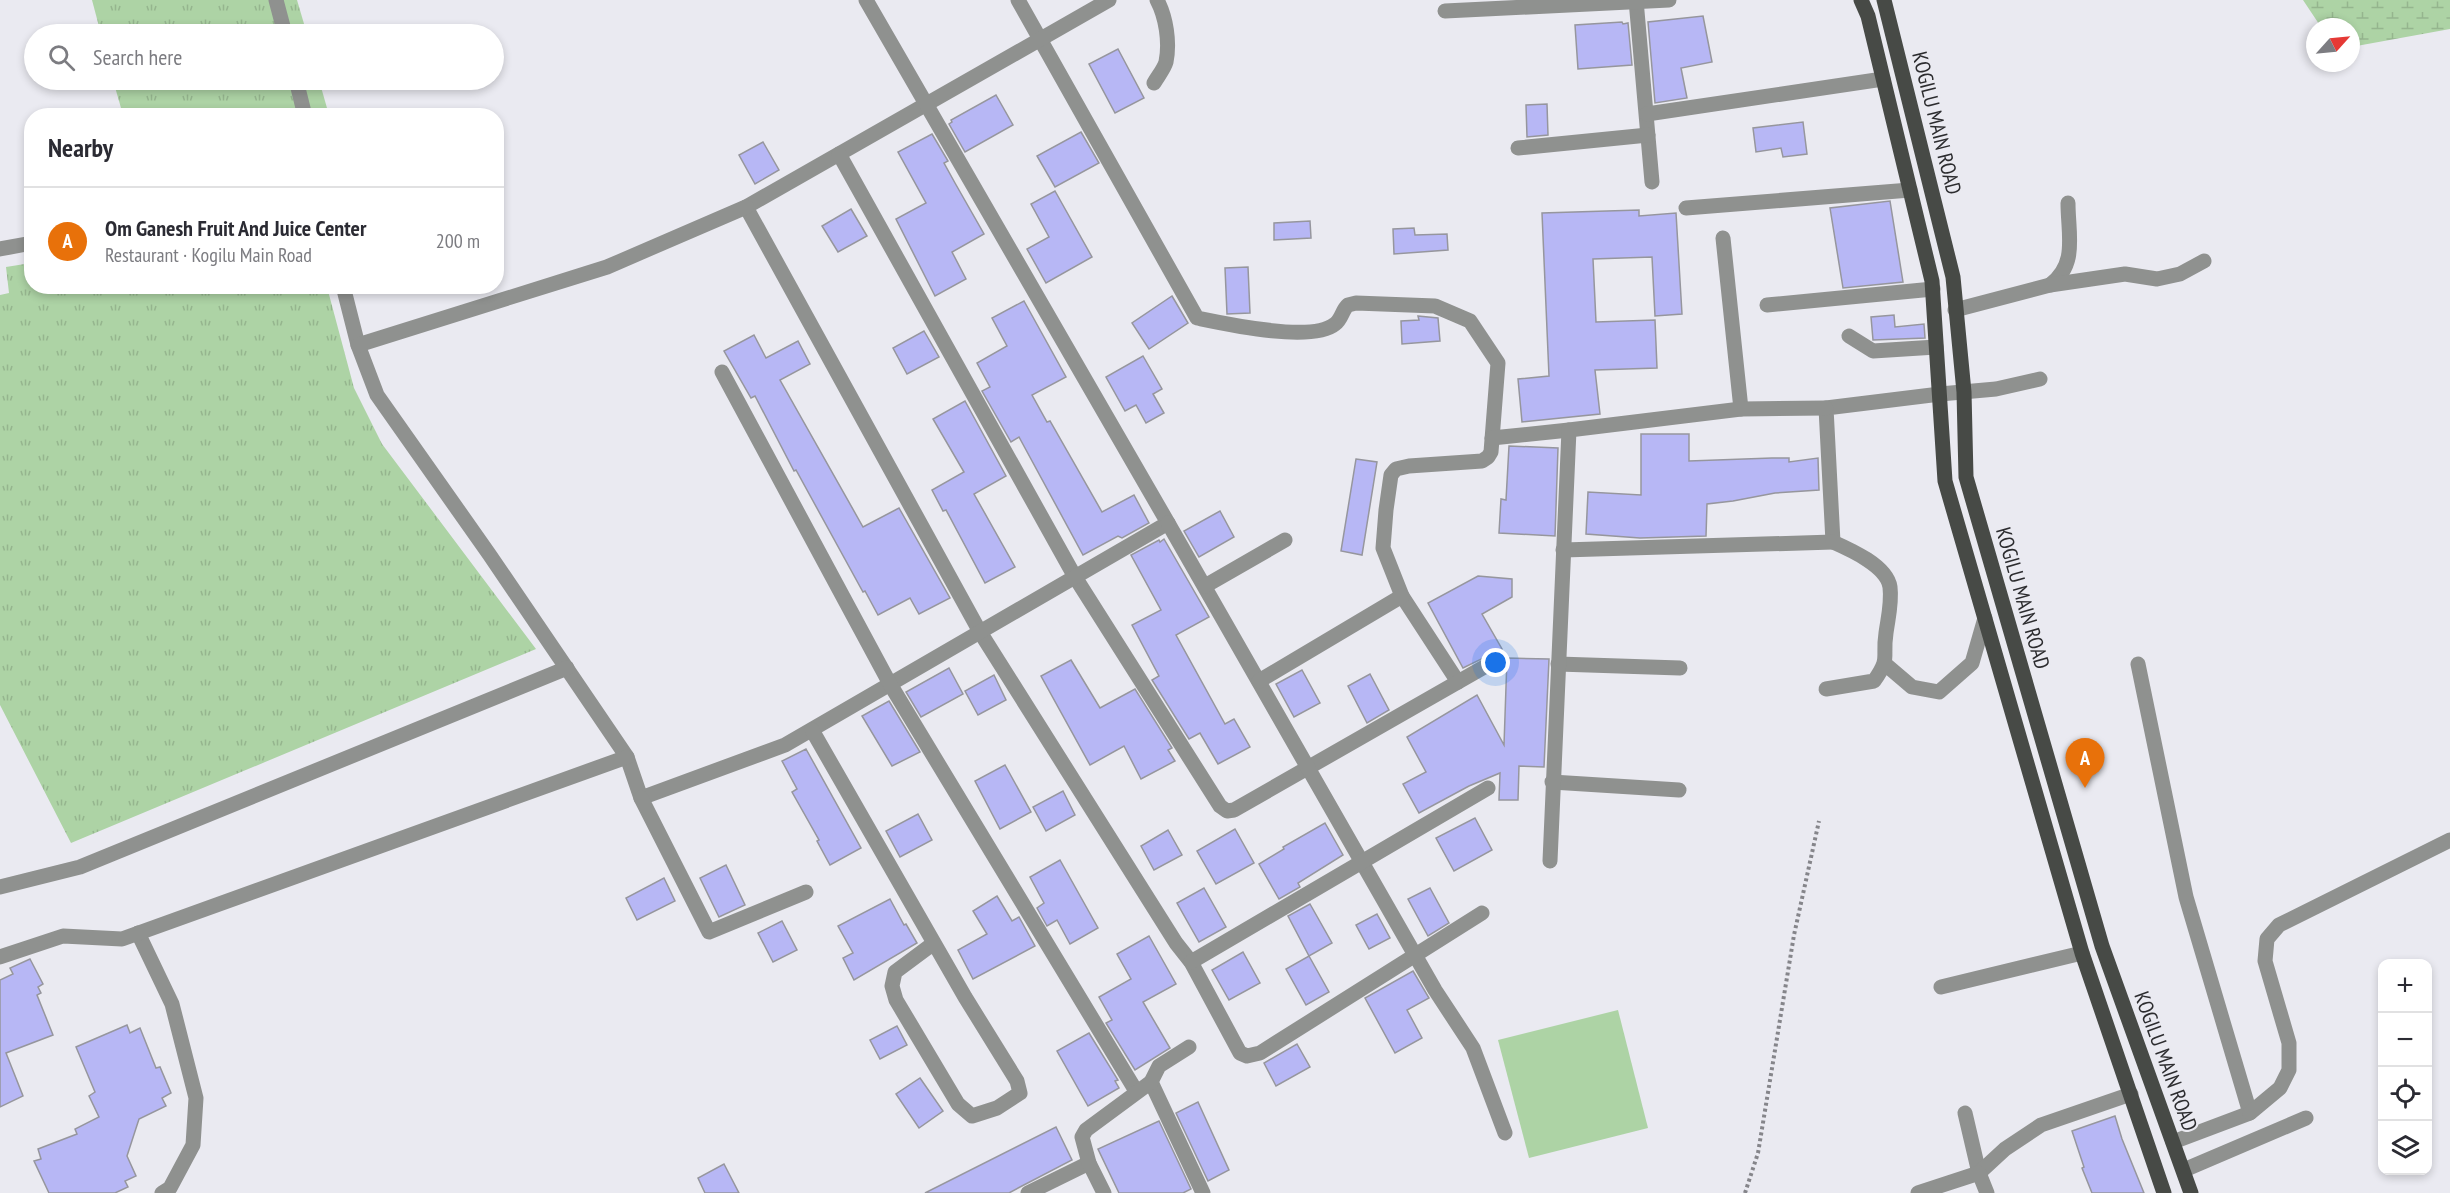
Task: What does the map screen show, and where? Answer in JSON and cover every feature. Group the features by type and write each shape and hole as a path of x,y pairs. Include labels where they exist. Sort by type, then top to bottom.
{"main road":[{"name":"KOGILU MAIN ROAD","path":"1861,0 1868,16 1933,289 1945,480 2082,953 2164,1193"},
{"name":"KOGILU MAIN ROAD","path":"1884,0 1953,278 1964,392 1966,477 2103,946 2191,1193"}],"street":[{"path":"276,0 282,24"},
{"path":"866,0 1415,954 1473,1048 1505,1133"},
{"path":"1018,0 1197,318 1242,327 1293,332 1328,328 1340,319 1344,308 1356,303 1435,306 1470,321 1498,363 1491,452 1488,458 1482,461 1409,466 1396,469 1391,476 1383,548 1402,596 1458,682"},
{"path":"358,345 607,267 746,207 1109,0"},
{"path":"1154,83 1166,63 1167,35 1164,13 1157,0"},
{"path":"1445,11 1670,0"},
{"path":"1636,1 1652,182"},
{"path":"1647,114 1883,79"},
{"path":"298,90 303,108"},
{"path":"1518,148 1648,135"},
{"path":"839,154 1075,577 1220,806 1227,811 1234,810 1493,662"},
{"path":"1686,208 1910,190"},
{"path":"2050,285 2061,277 2069,261 2068,203"},
{"path":"746,207 980,632 1176,943 1191,962 1240,1053 1247,1056 1260,1053 1482,913"},
{"path":"1723,238 1741,409"},
{"path":"0,249 24,244"},
{"path":"1955,310 2050,285 2125,274 2157,279 2181,274 2204,261"},
{"path":"1767,305 1933,289"},
{"path":"345,294 358,345 377,395 627,758 641,798 709,932 806,892"},
{"path":"1849,336 1873,351 1936,347"},
{"path":"722,372 890,684 1136,1091"},
{"path":"1492,438 1741,409 1826,408 1996,389 2040,379"},
{"path":"1826,408 1833,542"},
{"path":"1550,861 1569,430"},
{"path":"641,798 785,746 1168,523"},
{"path":"1205,586 1285,540"},
{"path":"1563,550 1833,542 1857,553 1875,566 1889,584 1890,609 1885,636 1886,664 1874,681 1826,689"},
{"path":"1259,681 1402,596"},
{"path":"1886,664 1912,687 1939,692 1972,663 1985,618"},
{"path":"1558,664 1680,668"},
{"path":"2138,664 2186,897 2250,1113"},
{"path":"0,887 80,867 567,668"},
{"path":"812,730 934,944 1017,1081 1020,1093 1004,1103 972,1116 958,1104 896,1000 892,986 895,972 934,944"},
{"path":"0,957 63,936 122,939 627,758"},
{"path":"1552,782 1679,790"},
{"path":"1191,962 1488,788"},
{"path":"2173,1142 2250,1113 2280,1088 2289,1070 2289,1043 2265,961 2267,939 2279,925 2450,840"},
{"path":"138,933 172,1004 196,1098 193,1145 170,1188 162,1193"},
{"path":"1941,987 2082,953"},
{"path":"1104,1193 1089,1163 1082,1137 1086,1130 1151,1082 1159,1066 1189,1047"},
{"path":"1151,1082 1203,1193"},
{"path":"1918,1193 1979,1173 2005,1149 2041,1125 2131,1094"},
{"path":"1965,1113 1979,1173 1987,1193"},
{"path":"2184,1170 2306,1118"},
{"path":"1028,1193 1089,1163"}],"path":[{"path":"1745,1193 1758,1153 1794,935 1819,821"}],"green space":[{"path":"92,0 297,0 304,24 98,24"},
{"path":"2303,0 2450,0 2450,29 2360,45 2360,18 2315,18"},
{"path":"116,90 322,90 327,108 121,108"},
{"path":"24,264 24,294 329,294 354,388 382,444 536,649 71,843 0,705 0,295 9,293 6,267"},
{"path":"1618,1010 1648,1128 1529,1158 1498,1040"}],"building":[{"path":"1703,16 1712,62 1681,68 1687,98 1655,103 1648,22"},
{"path":"1622,22 1623,24 1628,23 1632,65 1578,69 1575,25"},
{"path":"1118,49 1144,98 1115,113 1089,64"},
{"path":"996,95 1013,125 965,152 949,124 951,120"},
{"path":"1547,104 1548,135 1527,137 1526,105"},
{"path":"1803,122 1807,154 1783,157 1781,148 1756,152 1753,128"},
{"path":"1081,132 1099,163 1055,187 1037,156"},
{"path":"932,134 948,161 944,163 984,234 952,252 966,279 935,296 896,219 926,203 898,152"},
{"path":"763,142 779,170 755,184 739,155"},
{"path":"1055,191 1092,257 1046,283 1027,249 1049,237 1031,204"},
{"path":"1890,201 1903,282 1843,288 1830,208"},
{"path":"851,209 867,236 838,252 822,226"},
{"path":"1639,210 1639,216 1676,213 1682,314 1655,316 1652,257 1593,259 1596,322 1655,320 1657,368 1595,370 1600,414 1522,422 1518,379 1549,376 1542,213"},
{"path":"1310,221 1311,238 1274,240 1274,223"},
{"path":"1414,228 1415,235 1447,234 1448,250 1394,254 1393,229"},
{"path":"1248,267 1250,313 1227,314 1225,268"},
{"path":"1172,296 1188,323 1149,349 1132,323"},
{"path":"1024,301 1066,377 1032,395 1047,422 1050,421 1102,512 1134,495 1149,523 1122,538 1118,536 1083,555 1019,437 1011,442 982,391 990,387 977,363 1007,346 992,318"},
{"path":"1894,315 1895,327 1924,324 1925,338 1873,340 1871,317"},
{"path":"1418,316 1438,318 1440,341 1402,344 1401,321 1419,320"},
{"path":"924,331 939,357 907,374 893,348"},
{"path":"754,335 766,358 798,341 810,364 780,380 863,527 899,508 950,598 919,614 910,598 878,615 796,470 794,471 755,396 751,398 724,351"},
{"path":"1143,356 1162,389 1153,394 1164,413 1146,423 1136,405 1125,411 1106,377"},
{"path":"965,401 1006,476 974,494 1015,567 985,583 946,510 943,511 932,490 964,472 933,419"},
{"path":"1641,434 1689,434 1689,461 1789,458 1789,462 1818,458 1819,490 1775,493 1707,504 1706,536 1640,538 1586,534 1588,492 1641,495"},
{"path":"1509,446 1558,448 1555,536 1499,533 1501,499 1506,500"},
{"path":"1356,459 1377,462 1362,555 1341,551"},
{"path":"1220,511 1234,537 1199,557 1184,531"},
{"path":"1164,539 1209,617 1176,635 1225,724 1234,719 1250,747 1218,764 1200,733 1189,739 1152,680 1159,676 1132,625 1161,610 1131,555"},
{"path":"1478,576 1512,579 1512,597 1482,614 1502,649 1463,668 1428,603"},
{"path":"1507,658 1549,659 1544,767 1519,766 1518,800 1499,800 1500,773 1469,786 1419,813 1403,784 1426,772 1407,737 1477,695 1504,745"},
{"path":"1071,660 1100,708 1135,689 1172,748 1168,750 1175,761 1141,779 1124,746 1090,765 1041,676"},
{"path":"949,668 963,694 921,717 906,692"},
{"path":"1302,670 1320,703 1294,717 1276,684"},
{"path":"1370,674 1389,710 1367,723 1348,686"},
{"path":"994,675 1006,700 978,715 965,691"},
{"path":"889,701 920,752 892,766 862,716"},
{"path":"806,749 861,848 830,865 792,792 797,789 782,761"},
{"path":"1005,765 1031,812 1000,829 975,781"},
{"path":"1063,791 1075,815 1046,831 1033,807"},
{"path":"918,814 932,840 900,857 886,831"},
{"path":"1475,818 1492,850 1454,871 1436,838"},
{"path":"1325,823 1343,855 1298,883 1300,887 1279,899 1259,864"},
{"path":"1235,829 1254,863 1216,884 1197,851"},
{"path":"1168,830 1182,855 1154,870 1141,846"},
{"path":"1060,860 1098,928 1070,944 1057,920 1047,926 1037,908 1044,903 1030,877"},
{"path":"726,865 745,905 719,917 700,878"},
{"path":"664,878 675,901 637,920 626,898"},
{"path":"1204,888 1226,927 1199,942 1177,903"},
{"path":"1430,888 1449,923 1428,936 1408,899"},
{"path":"997,896 1012,921 1019,917 1035,946 973,979 958,950 987,934 973,911"},
{"path":"890,899 917,943 854,980 843,958 853,953 838,926"},
{"path":"1310,904 1332,943 1309,956 1288,916"},
{"path":"1377,914 1390,938 1369,949 1356,925"},
{"path":"782,921 797,950 773,962 758,933"},
{"path":"1149,936 1176,984 1143,1002 1170,1048 1135,1070 1106,1023 1112,1020 1099,997 1131,979 1117,954"},
{"path":"1243,952 1260,983 1229,1000 1212,970"},
{"path":"1309,956 1329,992 1306,1005 1286,969"},
{"path":"30,959 43,984 38,987 41,993 37,995 53,1035 6,1053 23,1096 0,1107 0,980 13,974 10,968"},
{"path":"1413,971 1429,998 1407,1010 1422,1038 1395,1053 1365,998"},
{"path":"127,1025 130,1033 140,1028 156,1068 160,1067 171,1093 162,1098 166,1106 139,1119 127,1156 136,1176 125,1181 128,1187 115,1193 49,1193 34,1161 41,1159 38,1149 77,1134 75,1129 99,1117 89,1096 95,1092 76,1047"},
{"path":"897,1026 907,1045 880,1059 870,1040"},
{"path":"1089,1033 1118,1080 1115,1081 1119,1088 1088,1106 1057,1051"},
{"path":"1297,1044 1310,1067 1276,1086 1264,1063"},
{"path":"920,1078 943,1111 919,1128 896,1094"},
{"path":"1198,1102 1229,1170 1208,1181 1176,1113"},
{"path":"2115,1116 2144,1193 2092,1193 2082,1168 2084,1167 2072,1131"},
{"path":"1159,1121 1191,1189 1183,1193 1119,1193 1098,1149"},
{"path":"1056,1127 1072,1160 1009,1193 925,1193"},
{"path":"724,1164 739,1193 705,1193 698,1178"}],"place":[{"name":"Om Ganesh Fruit And Juice Center","path":"2085,788"}]}
